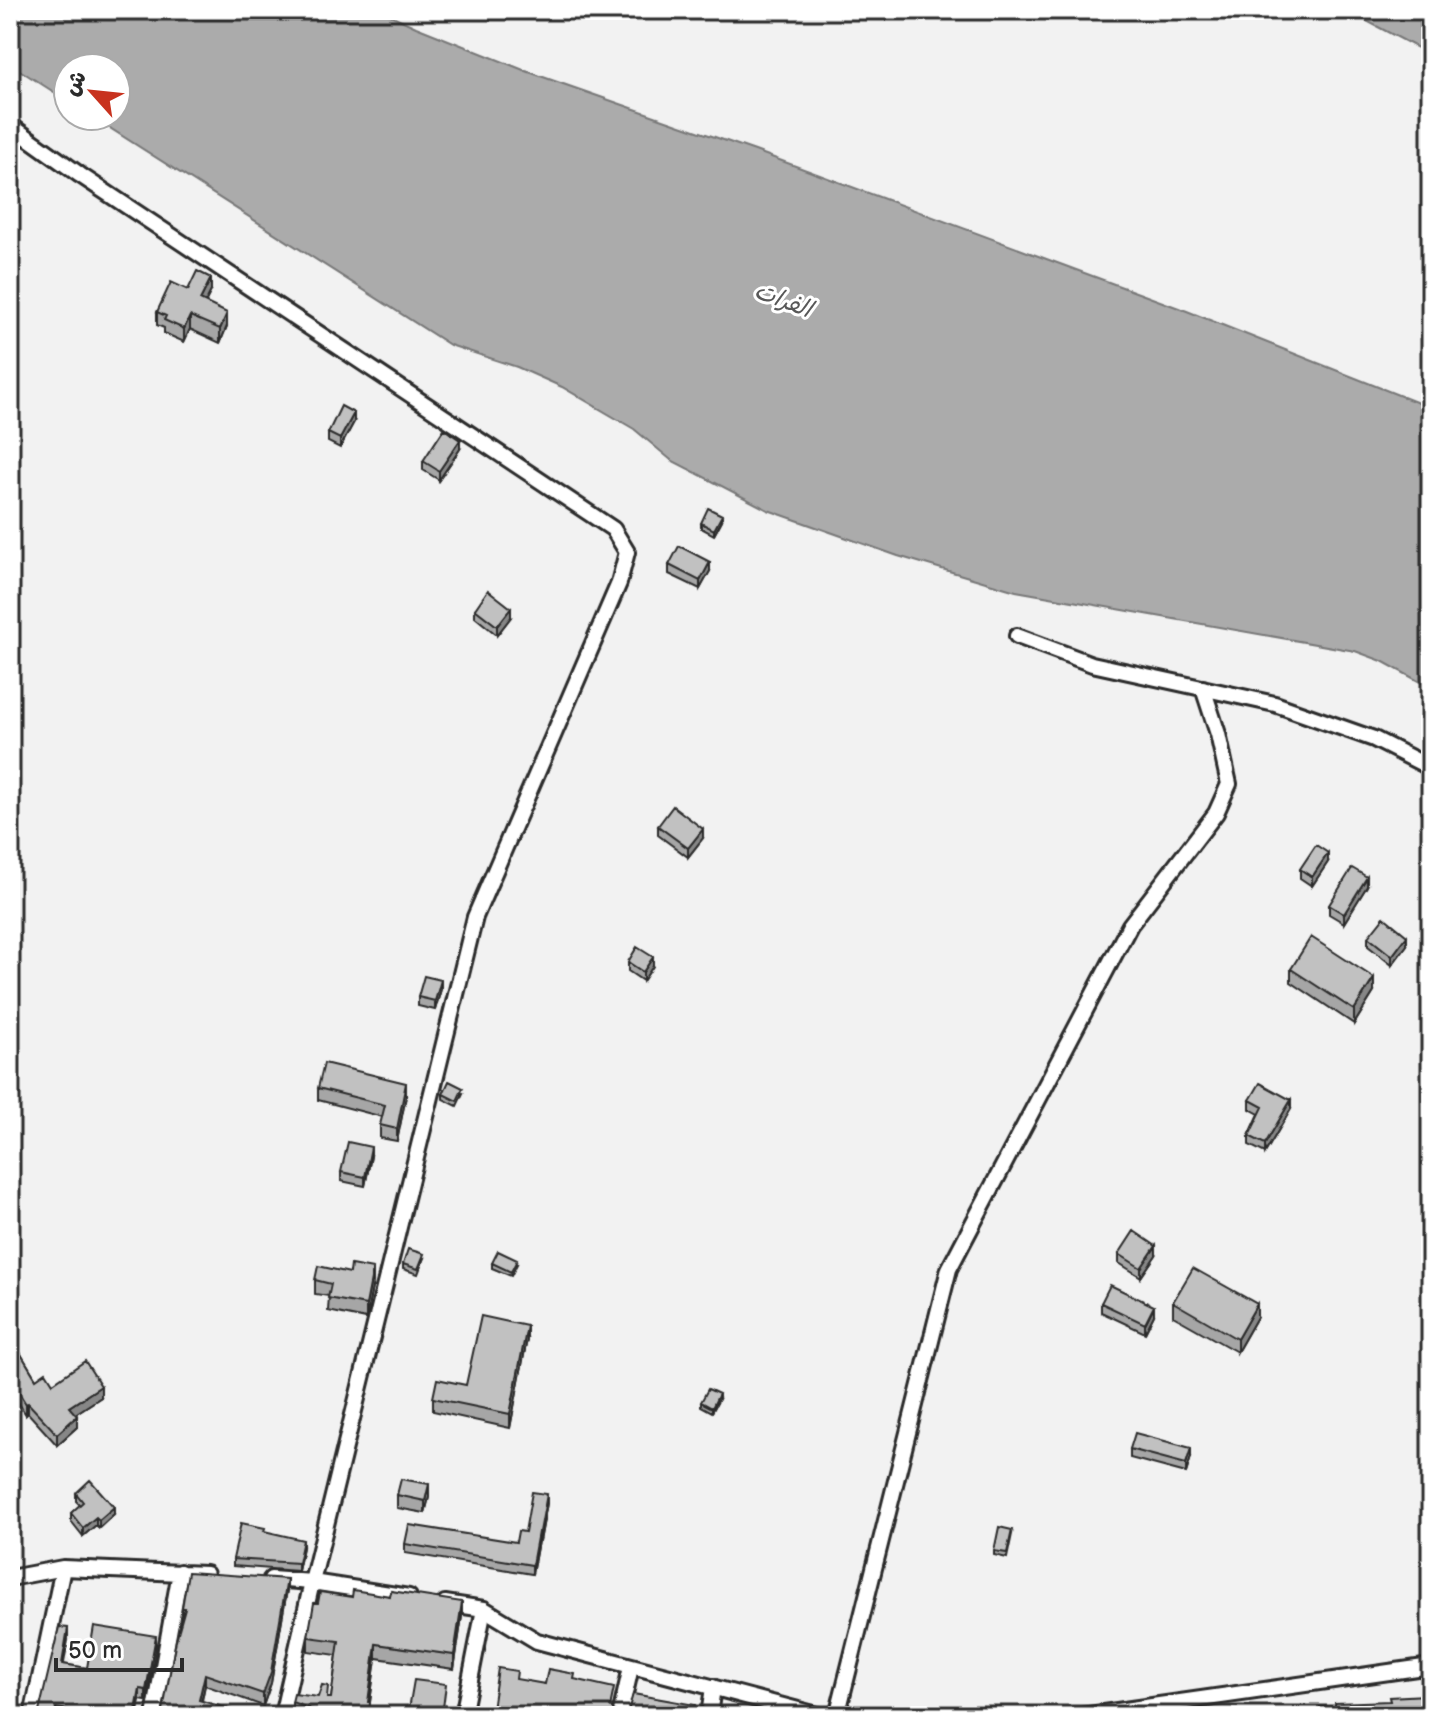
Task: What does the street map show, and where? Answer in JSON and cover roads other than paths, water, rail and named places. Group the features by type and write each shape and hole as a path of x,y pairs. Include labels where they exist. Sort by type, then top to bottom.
{"street":[{"path":"10,125 613,529 627,552 619,583 475,917 282,1716"},
{"path":"1017,636 1092,664 1275,704 1374,739 1431,768"},
{"path":"837,1716 949,1269 1130,925 1216,813 1229,784 1218,734 1203,688"},
{"path":"32,1716 63,1568"},
{"path":"10,1578 63,1568 224,1576"},
{"path":"154,1716 180,1572"},
{"path":"253,1578 312,1582 421,1599"},
{"path":"437,1602 484,1609 537,1641 821,1716"},
{"path":"463,1716 484,1609"},
{"path":"1082,1716 1431,1666"},
{"path":"620,1716 631,1667"},
{"path":"709,1716 713,1687"}],"water":[{"name":"الفرات","path":"10,10 380,10 526,71 755,151 1187,311 1431,408 1431,688 1382,661 1355,651 1016,591 898,556 768,510 671,460 634,429 562,387 517,367 450,345 116,132 132,132 132,52 52,52 52,91 10,64"},
{"path":"1346,10 1431,10 1431,53 1416,47"}]}
